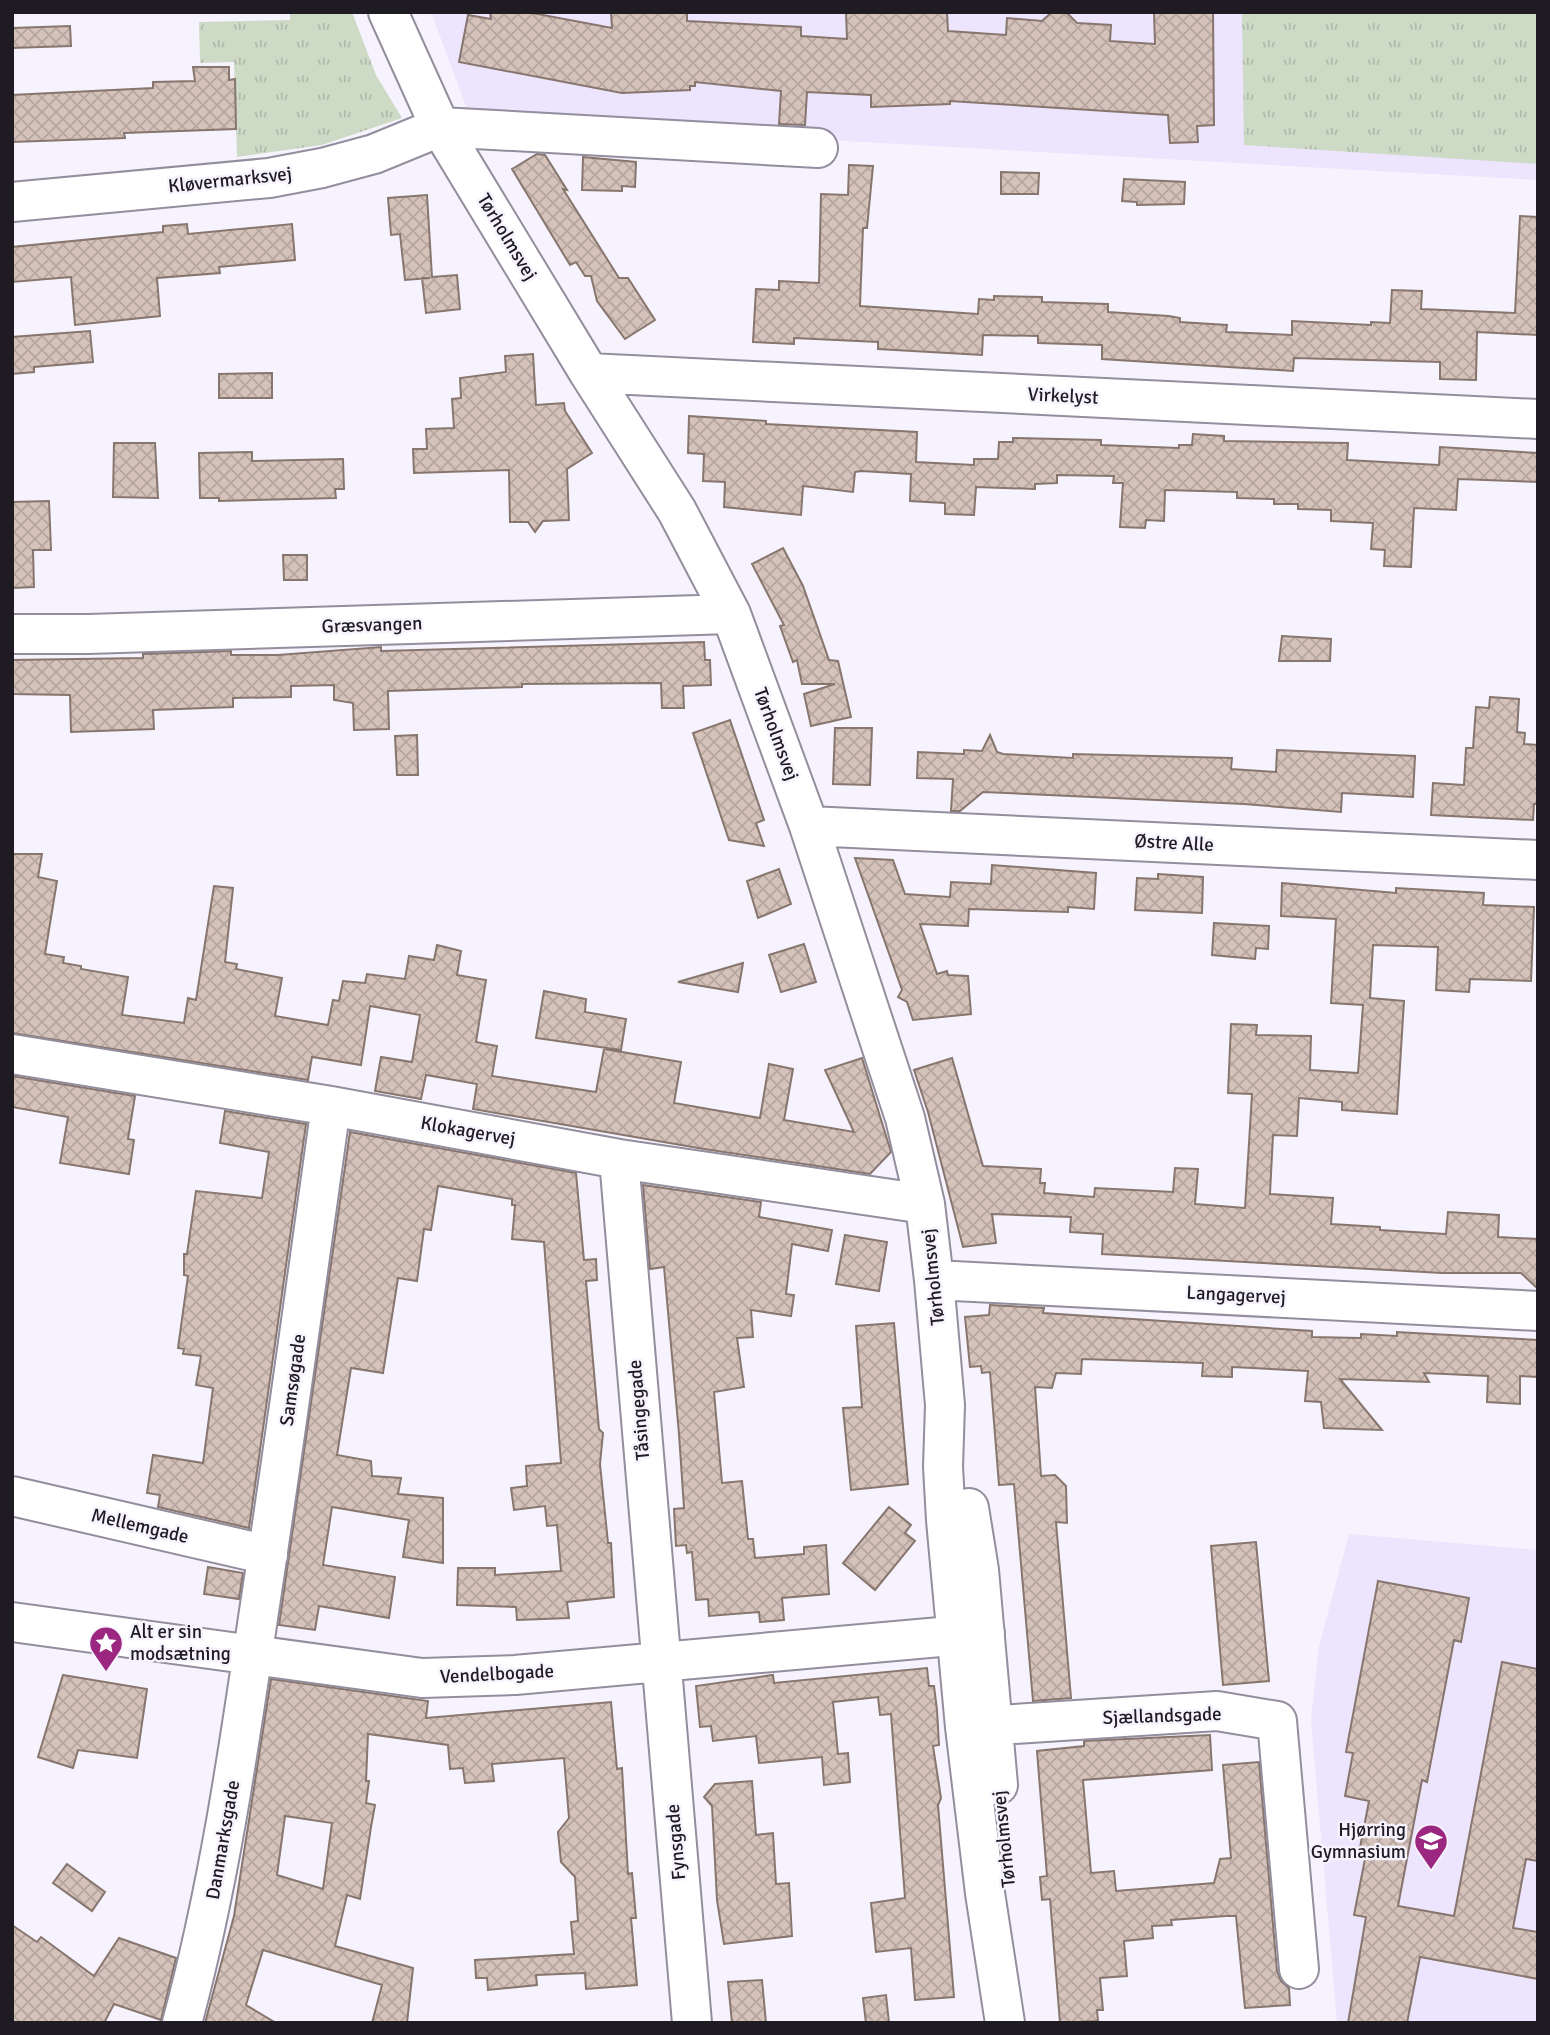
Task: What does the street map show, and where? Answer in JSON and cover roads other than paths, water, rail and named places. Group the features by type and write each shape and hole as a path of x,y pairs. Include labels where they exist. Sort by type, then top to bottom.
{"street":[{"name":"Tørholmsvej","path":"388,12 440,127 589,373 677,511 731,614 810,826 905,1118 925,1204 945,1405 971,1518 971,1634 985,1893 1005,2023"},
{"path":"440,127 818,148"},
{"name":"Kløvermarksvej","path":"12,202 269,178 322,169 374,154 440,127"},
{"name":"Virkelyst","path":"589,373 1538,419"},
{"name":"Græsvangen","path":"12,634 88,634 731,614"},
{"name":"Østre Alle","path":"810,826 1538,860"},
{"name":"Klokagervej","path":"12,1054 331,1106 618,1159 925,1204"},
{"name":"Samsøgade","path":"253,1654 331,1106"},
{"name":"Tåsingegade","path":"618,1159 660,1661"},
{"name":"Langagervej","path":"934,1280 1538,1311"},
{"name":"Mellemgade","path":"12,1496 268,1555"},
{"name":"Vendelbogade","path":"12,1622 422,1678 515,1675 971,1634"},
{"name":"Danmarksgade","path":"182,2023 206,1933 253,1654"},
{"name":"Fynsgade","path":"660,1661 692,2023"},
{"name":"Sjællandsgade","path":"978,1726 1217,1711 1278,1721 1299,1969"},
{"name":"Tørholmsvej","path":"978,1726 1031,2023"}],"place":[{"name":"Alt er sin modsætning","path":"106,1673"},
{"name":"Hjørring Gymnasium","path":"1431,1871"}]}
